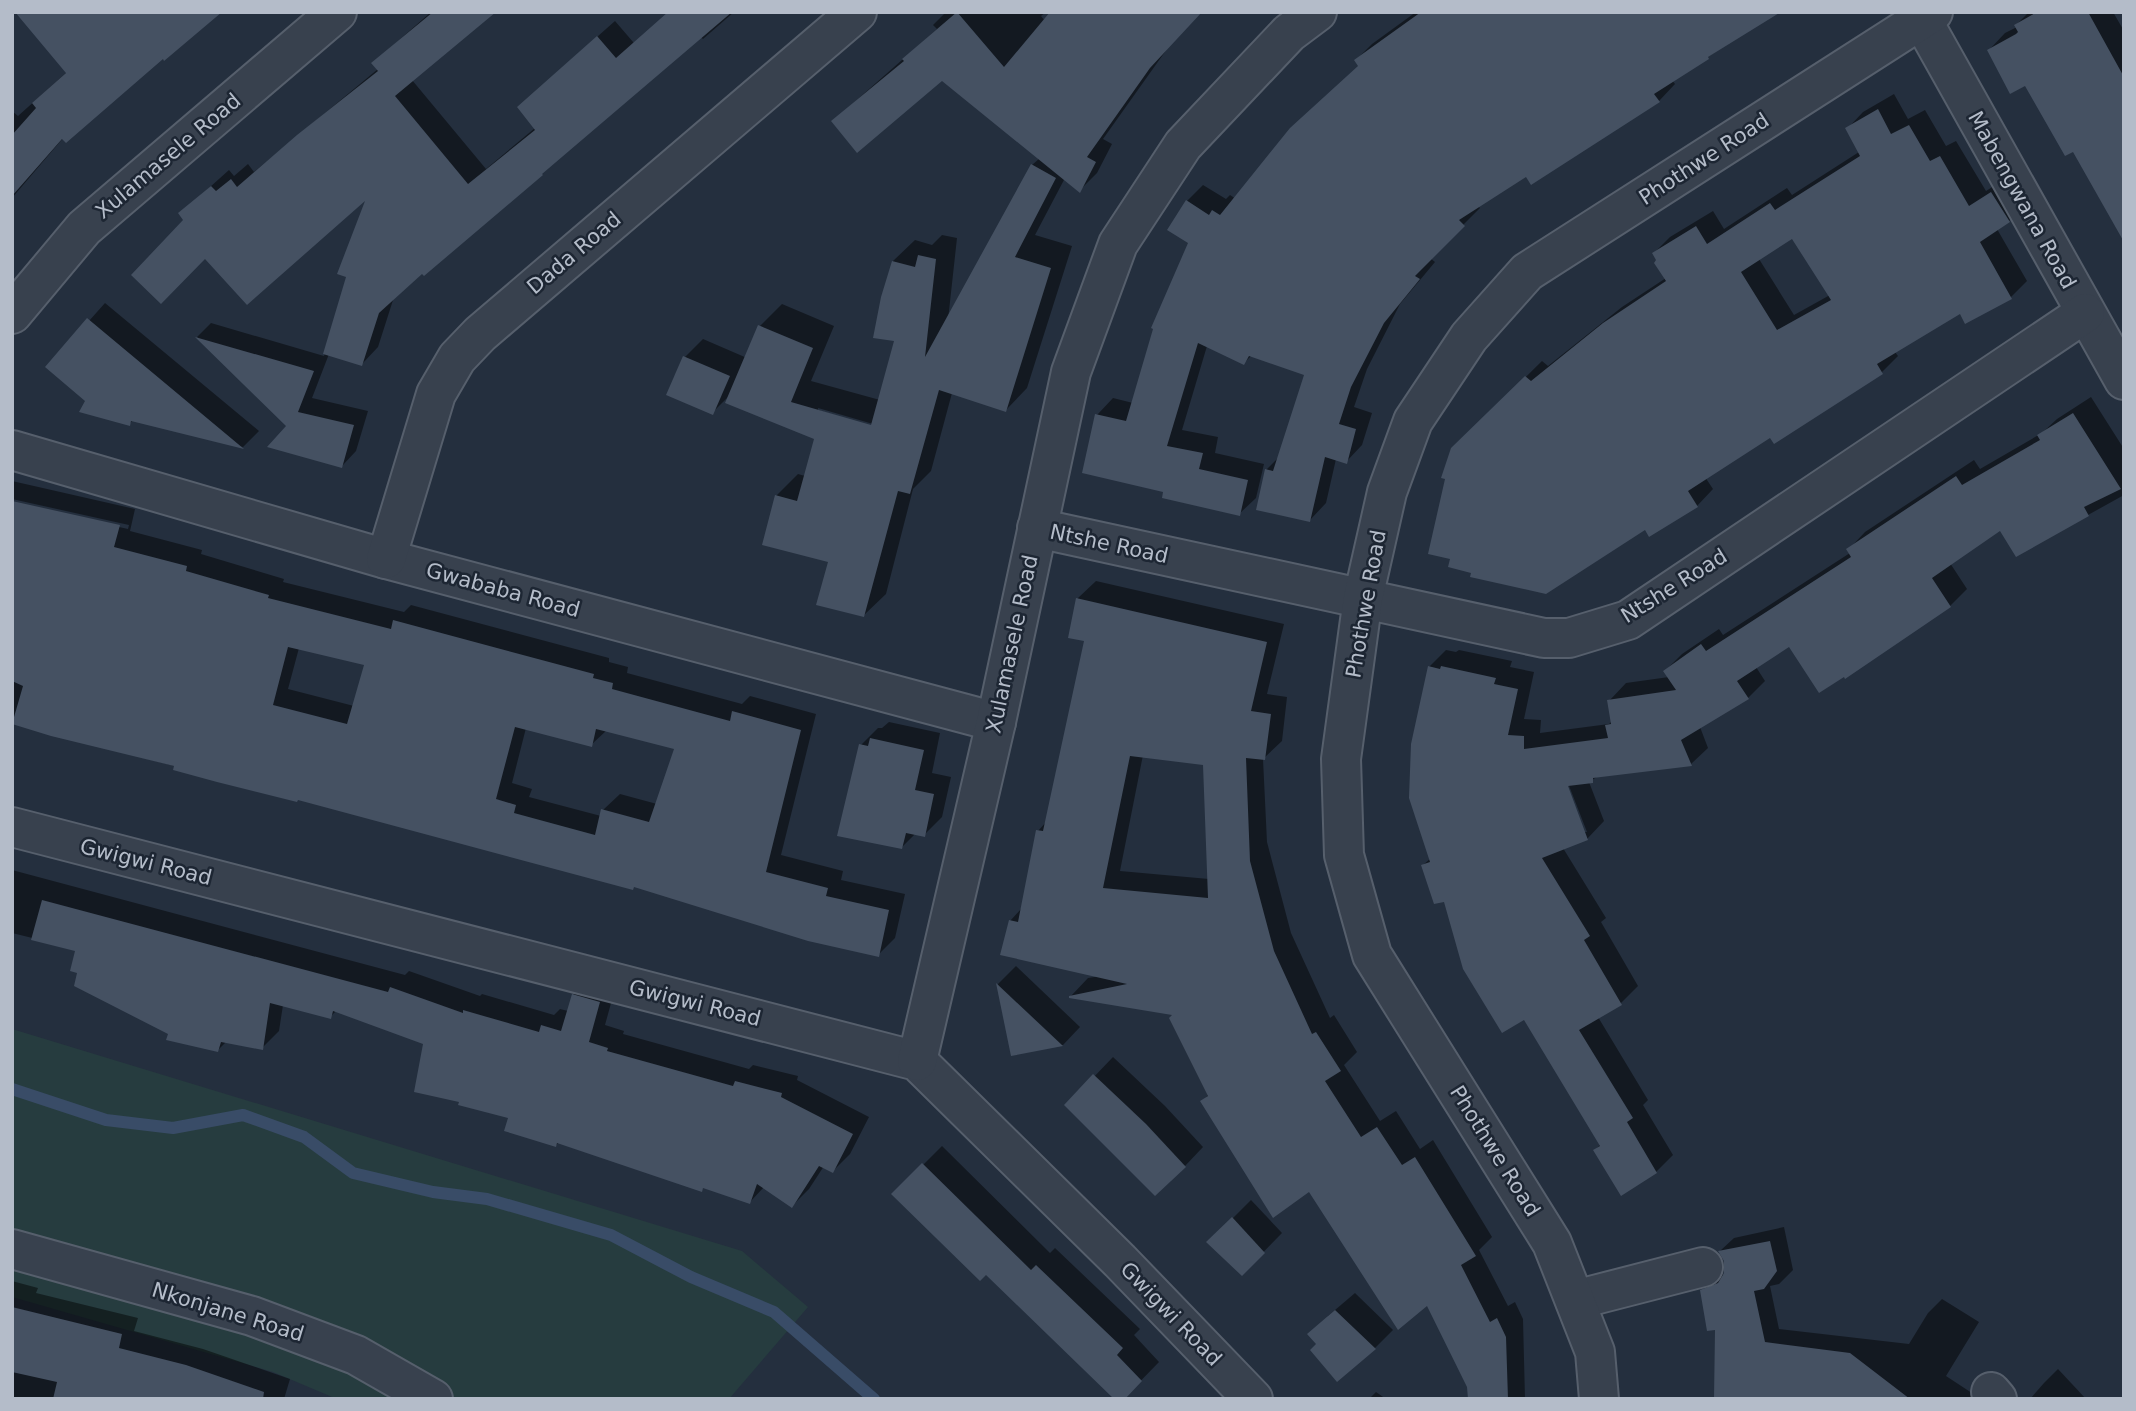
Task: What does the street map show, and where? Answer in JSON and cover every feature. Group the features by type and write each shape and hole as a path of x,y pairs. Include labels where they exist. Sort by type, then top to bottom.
{"street":[{"name":"Xulamasele Road","path":"12,314 84,228 337,12"},
{"name":"Dada Road","path":"386,559 436,394 457,358 480,334 857,12"},
{"name":"Xulamasele Road","path":"918,1061 996,722 1071,372 1118,244 1183,145 1289,33 1317,12"},
{"name":"Mabengwana Road","path":"1927,16 2085,313 2124,380"},
{"name":"Phothwe Road","path":"1599,1399 1595,1352 1552,1243 1372,955 1344,855 1341,759 1363,598 1387,492 1413,421 1469,337 1527,272 1927,16"},
{"name":"Ntshe Road","path":"1037,528 1544,638 1569,638 1628,620 2085,313"},
{"name":"Gwababa Road","path":"12,450 386,559 996,722"},
{"name":"Gwigwi Road","path":"12,827 918,1061 1120,1261 1253,1399"},
{"name":"Nkonjane Road","path":"12,1249 252,1316 356,1355 433,1399"},
{"path":"1575,1300 1703,1267"}],"green space":[{"path":"12,1029 742,1251 808,1307 729,1399 337,1399 273,1372 12,1297"}],"building":[{"path":"15,12 222,12 66,143 62,139 12,196 12,135 36,108 32,103 66,73"},
{"path":"433,12 496,12 395,96 468,184 535,130 517,107 597,36 616,58 668,12 732,12 379,313 362,366 323,354 346,277 337,274 365,201 247,305 205,259 161,304 131,275 183,220 178,213 211,186 216,191 231,179 237,187 378,71 371,63"},
{"path":"957,12 1004,67 1050,12 1202,12 1150,68 1087,157 1096,162 1080,193 942,81 857,153 831,121 904,61 902,59"},
{"path":"1421,12 1781,12 1654,94 1660,102 1531,185 1526,177 1459,220 1465,226 1415,276 1420,279 1384,323 1351,387 1339,424 1356,429 1347,464 1325,457 1310,522 1256,510 1265,469 1273,471 1304,375 1249,356 1244,365 1198,343 1167,446 1203,453 1199,469 1248,480 1240,516 1162,498 1163,492 1082,473 1095,414 1126,421 1153,329 1151,328 1188,243 1167,230 1186,200 1209,215 1212,210 1220,215 1290,128 1358,66 1354,60"},
{"path":"2037,12 2088,12 2124,77 2124,242 2073,152 2065,156 2025,86 2010,94 1987,50 2016,34 2018,32 2014,25"},
{"path":"1878,109 1891,134 1909,125 1930,161 1940,156 1969,206 1991,192 2010,222 1980,242 2012,299 1965,324 1960,314 1877,364 1883,374 1774,444 1770,438 1688,491 1698,507 1649,537 1645,530 1546,594 1470,577 1471,573 1448,567 1450,559 1428,554 1445,479 1441,478 1451,448 1525,376 1531,381 1603,323 1666,281 1654,263 1656,260 1652,253 1696,226 1707,244 1770,203 1775,210 1860,156 1845,128","holes":["1792,239 1831,300 1777,330 1741,272"]},
{"path":"1031,164 1056,178 1015,257 1051,268 1006,412 939,390 910,494 898,491 864,617 816,605 828,562 762,545 775,495 797,501 814,439 725,403 758,325 813,348 791,402 871,425 894,341 873,338 892,261 915,267 918,255 936,259 925,357"},
{"path":"87,318 244,449 131,421 130,426 79,412 85,401 45,367"},
{"path":"195,337 314,371 298,412 354,425 342,468 267,447 286,426"},
{"path":"683,356 730,376 713,415 666,395"},
{"path":"2073,413 2121,489 2084,507 2089,516 2016,557 2000,531 1932,578 1951,607 1845,679 1844,677 1819,693 1789,647 1737,681 1749,699 1681,740 1692,766 1593,778 1593,783 1568,786 1588,840 1542,858 1590,936 1584,940 1622,1005 1579,1030 1633,1118 1627,1122 1657,1173 1621,1196 1593,1150 1600,1146 1524,1020 1502,1033 1463,969 1444,902 1434,904 1421,865 1430,862 1409,798 1411,744 1428,666 1440,669 1441,666 1496,678 1494,684 1518,689 1508,735 1524,736 1524,749 1608,738 1605,725 1611,724 1607,700 1676,690 1663,671 1701,644 1706,651 1851,557 1846,549 1956,476 1962,485 2040,440 2037,435"},
{"path":"12,501 120,525 114,547 187,566 186,571 269,595 268,598 391,629 393,620 594,674 593,678 613,683 612,689 730,721 732,711 801,730 766,872 828,888 826,896 889,910 879,957 808,941 634,887 633,890 298,800 297,802 217,782 173,770 174,766 12,724 23,686 12,681","holes":["288,647 364,665 347,724 273,705","515,727 592,747 596,729 674,749 649,822 601,809 595,835 514,813 516,805 496,799"]},
{"path":"1076,598 1267,642 1251,711 1271,714 1265,760 1246,758 1250,861 1274,951 1312,1034 1316,1032 1341,1071 1325,1081 1361,1137 1377,1127 1402,1165 1415,1157 1476,1256 1461,1265 1490,1322 1497,1318 1506,1337 1508,1399 1468,1399 1467,1387 1427,1306 1398,1330 1309,1192 1273,1218 1200,1101 1208,1096 1169,1018 1172,1015 1069,998 1127,984 1000,955 1009,920 1018,922 1036,830 1043,831 1084,641 1068,638","holes":["1130,756 1203,765 1208,898 1103,888"]},
{"path":"870,738 924,750 915,790 934,794 925,837 906,833 902,849 837,836 859,744 868,746"},
{"path":"42,900 388,992 390,987 463,1013 463,1010 539,1032 541,1025 561,1031 572,994 600,1002 589,1042 608,1048 607,1051 733,1086 735,1081 782,1093 781,1097 853,1134 833,1173 819,1166 792,1208 757,1184 750,1204 703,1188 702,1192 557,1143 556,1147 504,1131 508,1118 458,1105 459,1102 414,1092 423,1044 333,1011 331,1019 270,1003 263,1050 221,1042 218,1052 166,1040 168,1034 74,986 77,973 70,971 75,951 31,940"},
{"path":"996,983 1063,1046 1011,1056"},
{"path":"1093,1074 1146,1124 1186,1167 1155,1196 1064,1105"},
{"path":"922,1163 1031,1270 1036,1265 1123,1348 1117,1355 1142,1381 1125,1399 1114,1399 986,1275 980,1281 891,1194"},
{"path":"1232,1217 1265,1253 1242,1276 1206,1242"},
{"path":"1770,1241 1777,1271 1764,1289 1754,1291 1765,1342 1850,1353 1910,1399 1714,1399 1715,1330 1707,1331 1700,1290 1718,1283 1724,1273 1724,1261 1718,1251"},
{"path":"12,1307 122,1334 119,1348 186,1365 264,1392 263,1399 53,1399 57,1382 12,1372"},
{"path":"1335,1310 1376,1349 1337,1382 1310,1350 1316,1344 1307,1334"}],"waterway":[{"path":"12,1089 106,1120 173,1128 243,1115 304,1137 353,1173 433,1192 487,1199 611,1235 691,1277 774,1312 874,1399"}]}
